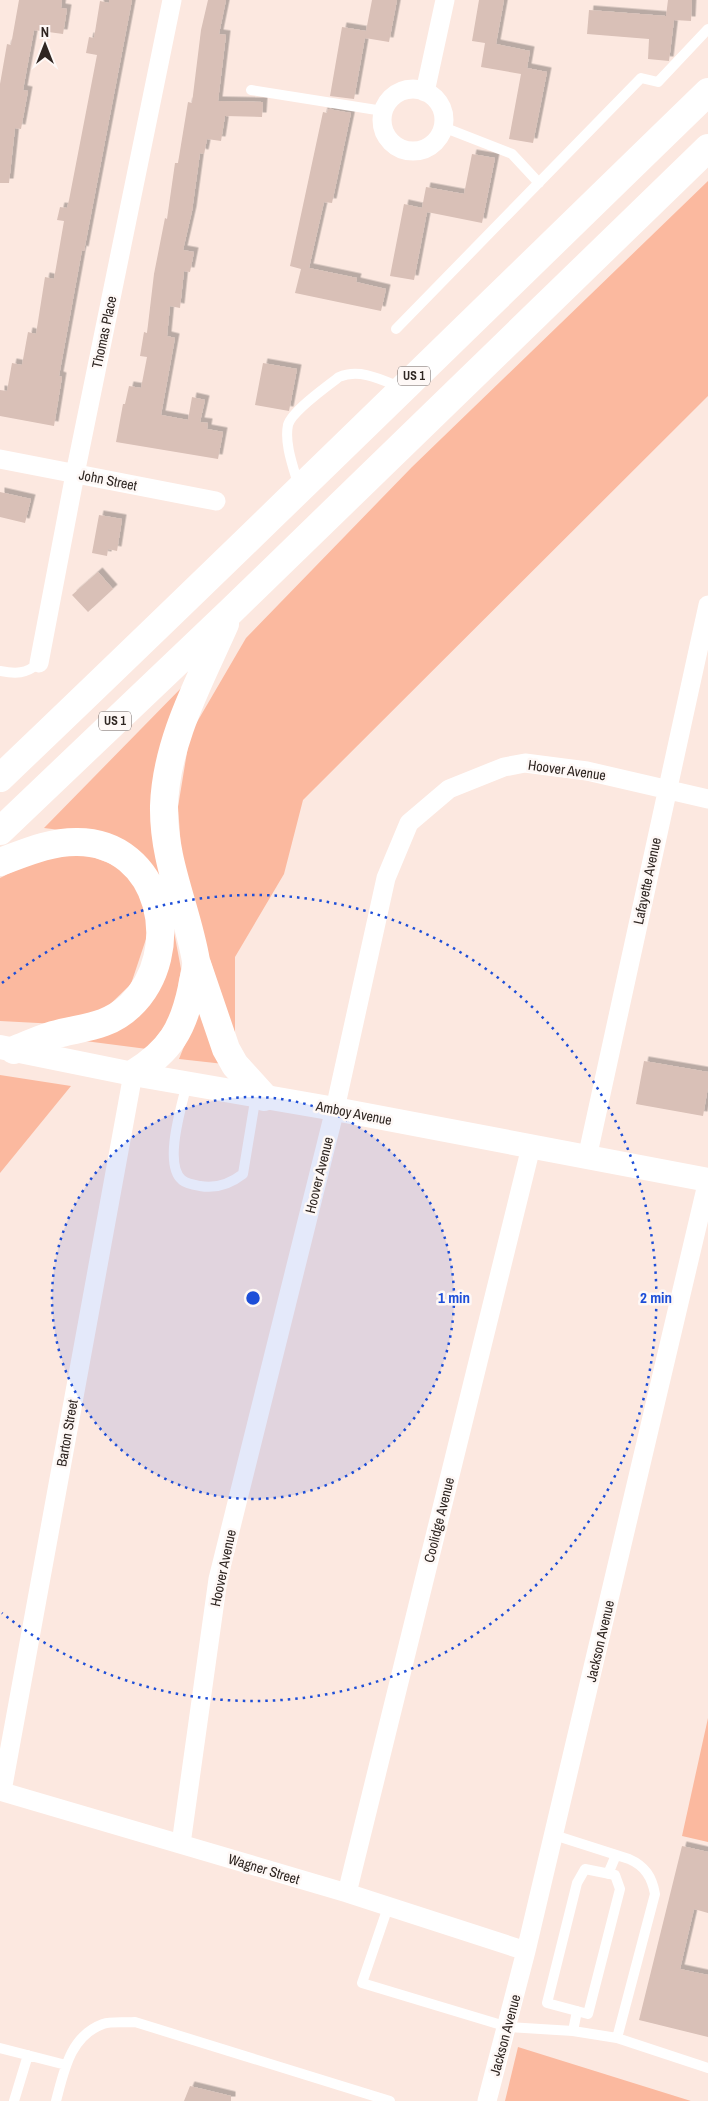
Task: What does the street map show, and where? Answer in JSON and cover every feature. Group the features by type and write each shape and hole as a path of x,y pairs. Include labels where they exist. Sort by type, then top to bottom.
{"highway":[{"name":"US 1","path":"0,778 156,630 299,488 708,92"},
{"name":"US 1","path":"0,831 231,611 708,148"},
{"path":"231,611 185,716 173,750 164,806 166,844 196,963 226,1049 235,1065 260,1096"},
{"path":"0,754 56,725"},
{"path":"0,862 44,845 61,843 77,842 114,850 136,866 147,881 156,901 161,934 153,971 130,1007 96,1027 54,1035 7,1048"},
{"path":"133,1074 154,1060 173,1040 188,1007 196,963"}],"street":[{"name":"Thomas Place","path":"39,664 75,474 172,0"},
{"path":"425,92 445,0"},
{"path":"413,89 425,92 435,98 441,108 442,127 435,142 425,149 413,151 401,149 391,142 384,132 383,111 391,98 401,91 413,89"},
{"name":"John Street","path":"0,459 216,501"},
{"name":"Lafayette Avenue","path":"587,1158 708,605"},
{"name":"Hoover Avenue","path":"180,1844 218,1579 335,1109 386,878 409,823 449,789 504,767 525,763 587,771 708,799"},
{"name":"Amboy Avenue","path":"7,1048 133,1074 335,1109 531,1148 708,1180"},
{"name":"Barton Street","path":"1,1791 133,1074"},
{"name":"Coolidge Avenue","path":"347,1894 531,1148"},
{"name":"Jackson Avenue","path":"487,2101 508,2027 708,1180"},
{"name":"Wagner Street","path":"1,1791 347,1894 526,1951"}],"lane":[{"path":"396,329 641,78 658,82 708,29"},
{"path":"251,90 383,111"},
{"path":"442,127 512,154 539,183"},
{"path":"299,488 287,440 288,423 339,377 345,374 366,374 402,388"},
{"path":"0,671 13,674 28,672 39,664"},
{"path":"187,1083 172,1156 173,1163 181,1180 204,1187 222,1185 243,1174 260,1096"},
{"path":"554,1835 638,1863 653,1881 655,1894 617,2038"},
{"path":"608,1874 616,1855"},
{"path":"585,1869 615,1875 620,1889 588,2014 577,2011 547,2003 577,1883 585,1869"},
{"path":"388,1907 362,1983 508,2027 573,2031 617,2038 708,2068"},
{"path":"573,2031 577,2011"},
{"path":"56,2101 66,2065 81,2037 104,2024 135,2022 390,2101"},
{"path":"0,2048 66,2065"},
{"path":"14,2101 28,2055"}],"shaded area":[{"path":"708,181 708,396 303,800 284,874 235,957 235,1038 183,875 178,807 190,734 246,638 412,467"},
{"path":"188,681 162,884 115,837 44,828"},
{"path":"80,852 124,869 143,896 149,930 131,984 99,1015 57,1024 0,1021 0,878 44,856"},
{"path":"172,921 181,969 174,1014 147,1049 85,1041 122,1026"},
{"path":"201,1004 224,1064 179,1059"},
{"path":"0,1075 71,1086 0,1173"},
{"path":"708,1718 708,1842 682,1836"},
{"path":"518,2047 691,2101 505,2101"}],"building":[{"path":"19,0 62,0 61,8 67,9 63,34 34,30 23,90 28,91 21,129 15,128 9,183 0,183 0,84 7,44 11,45"},
{"path":"109,0 132,0 84,251 82,250 59,376 62,377 54,426 0,416 0,390 7,391 12,363 22,365 28,332 36,334 45,277 54,279 64,221 57,220 60,207 67,208 69,200 97,55 86,53 89,37 94,38 100,1 109,3"},
{"path":"208,0 226,0 219,34 226,35 218,101 263,102 262,117 225,116 221,141 207,139 204,154 200,153 192,211 183,250 194,252 190,272 184,271 180,308 170,306 167,336 175,338 161,415 188,420 192,397 205,400 200,422 208,423 207,429 223,432 218,459 116,442 123,404 125,404 129,386 141,388 147,357 140,356 144,332 147,333 154,274 165,218 167,219 175,163 178,163 188,102 192,103 201,30"},
{"path":"372,0 397,0 389,42 365,38 366,32 354,99 330,96 342,27 366,31"},
{"path":"479,0 504,0 496,44 530,51 527,68 547,72 533,143 509,139 521,74 481,67 485,43 472,41"},
{"path":"668,0 692,0 691,21 674,20 669,61 648,59 649,39 587,34 589,10 666,16"},
{"path":"328,109 351,113 332,203 324,202 309,268 357,278 356,282 386,289 381,311 295,293 301,269 290,266 323,112 327,113"},
{"path":"472,154 495,158 482,223 427,212 414,280 390,276 404,204 422,208 426,187 464,194"},
{"path":"263,363 297,369 289,411 255,405"},
{"path":"0,492 31,499 25,523 0,517"},
{"path":"99,515 122,519 117,551 108,549 107,556 92,553"},
{"path":"98,572 113,589 88,612 72,595"},
{"path":"644,1061 708,1072 708,1087 703,1116 636,1104"},
{"path":"682,1846 708,1852 708,1913 694,1909 680,1969 708,1975 708,2037 639,2020"},
{"path":"190,2086 231,2096 231,2101 184,2101"}]}
